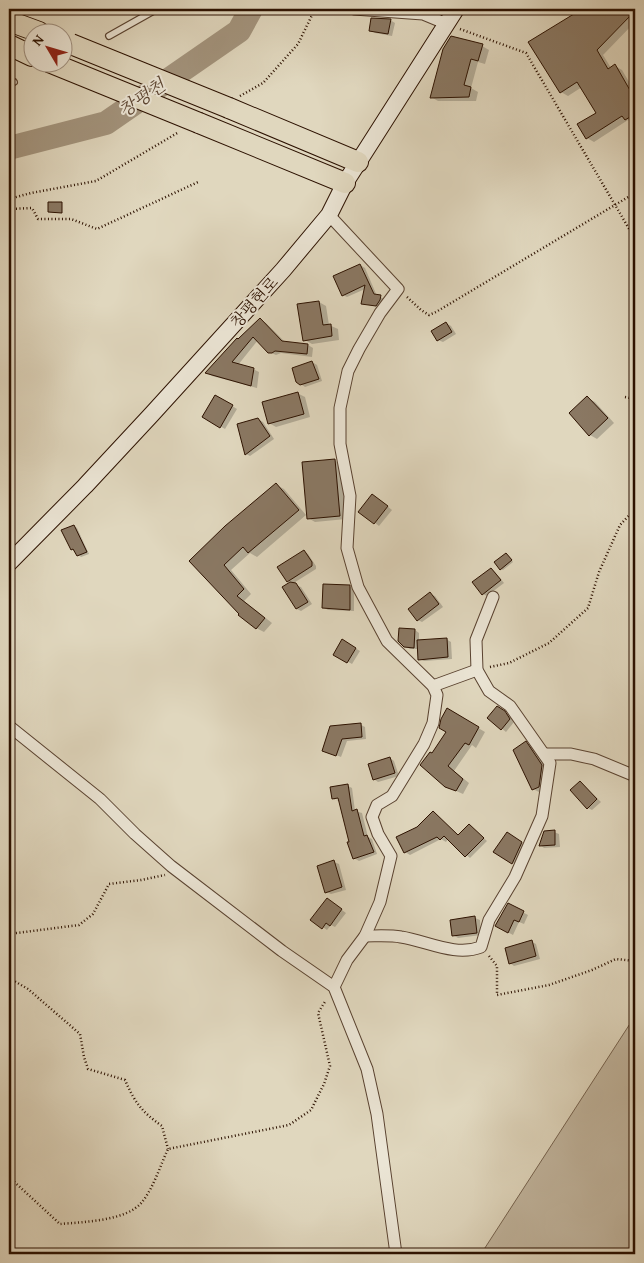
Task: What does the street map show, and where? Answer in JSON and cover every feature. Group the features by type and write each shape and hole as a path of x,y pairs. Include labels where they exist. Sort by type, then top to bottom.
{"highway":[{"path":"9,21 22,26"},
{"path":"9,45 22,51"},
{"path":"72,45 358,162"},
{"path":"72,71 345,182"}],"main road":[{"name":"창평현로","path":"9,563 85,486 152,414 283,270 329,215 345,182 456,9"}],"street":[{"path":"354,9 422,14 447,24"},
{"path":"329,215 398,289 380,313 359,349 348,372 340,408 340,444 350,496 347,548 358,587 387,641 433,686 437,695 433,723 424,744 392,796 377,805 372,817 378,834 391,856 380,902 366,936 347,960 334,987"},
{"path":"366,936 400,937 441,948 472,950 481,947 489,920 516,877 542,816 550,763 510,706 489,691 477,670 476,640 493,597"},
{"path":"433,686 477,670"},
{"path":"9,726 100,799 135,834 178,872 282,952 334,987 367,1069 377,1114 396,1254"},
{"path":"544,754 571,754 594,759 635,776"}],"lane":[{"path":"109,36 157,9"}],"path":[{"path":"447,24 526,53 635,239"},
{"path":"9,208 32,208 38,219 71,219 97,229 198,182"},
{"path":"398,289 429,315 635,192"},
{"path":"624,397 635,399"},
{"path":"477,670 509,663 549,643 588,608 600,572 620,524 635,509"},
{"path":"9,934 79,925 93,914 109,884 141,880 178,872"},
{"path":"481,947 497,966 498,994 549,985 592,970 616,959 635,961"},
{"path":"9,978 28,989 80,1034 88,1069 126,1080 134,1100 144,1113 162,1126 168,1149 152,1185 141,1203 122,1215 92,1222 60,1224 9,1177"},
{"path":"168,1149 288,1125 311,1110 324,1084 330,1066 318,1013 334,987"}],"shaded area":[{"path":"635,1016 635,1254 481,1254"}],"building":[{"path":"582,9 625,9 631,15 597,50 608,69 615,64 635,99 635,114 625,120 622,116 586,139 577,124 596,113 577,82 560,93 528,42"},
{"path":"371,18 391,19 388,34 369,31"},
{"path":"451,36 483,44 478,61 471,59 464,85 471,87 469,97 430,98 443,49"},
{"path":"48,202 62,202 62,213 48,212"},
{"path":"360,264 374,294 381,295 376,306 361,304 365,285 342,296 333,276"},
{"path":"319,301 323,325 331,324 332,336 303,341 297,304"},
{"path":"260,318 282,341 308,344 307,354 275,351 268,353 253,337 232,362 254,368 251,386 205,373 237,338"},
{"path":"446,322 452,332 437,341 431,331"},
{"path":"312,361 319,379 300,385 296,382 292,368"},
{"path":"298,392 304,414 268,424 262,402"},
{"path":"215,395 233,405 220,428 202,417"},
{"path":"587,396 608,418 589,436 569,413"},
{"path":"258,418 270,436 245,455 237,424"},
{"path":"335,459 340,516 307,519 302,462"},
{"path":"276,483 299,510 248,553 243,547 224,565 244,589 237,596 265,618 256,629 238,615 189,561 225,526"},
{"path":"372,494 388,506 374,524 358,512"},
{"path":"74,525 87,552 77,556 73,549 71,550 61,530"},
{"path":"304,550 312,562 312,566 287,582 277,567"},
{"path":"506,553 512,560 500,570 494,562"},
{"path":"491,568 501,580 482,595 472,582"},
{"path":"290,582 296,583 308,602 296,609 282,587"},
{"path":"323,584 350,585 350,610 322,608"},
{"path":"430,592 439,604 417,621 408,609"},
{"path":"399,628 415,629 414,648 404,647 398,641"},
{"path":"447,638 448,657 418,660 417,640"},
{"path":"342,639 356,648 347,663 333,655"},
{"path":"497,706 505,711 510,719 501,730 487,718"},
{"path":"447,708 479,727 469,745 465,743 448,766 463,779 456,791 445,787 420,765 430,752 432,753 446,732 439,728"},
{"path":"361,723 362,737 342,739 336,756 322,751 330,726"},
{"path":"526,741 542,765 539,787 532,790 513,750"},
{"path":"390,757 395,773 373,780 368,764"},
{"path":"580,781 597,799 587,809 570,790"},
{"path":"348,784 352,811 357,809 364,836 367,835 374,852 353,859 347,842 349,842 338,798 332,799 330,787"},
{"path":"433,811 458,835 469,824 484,838 465,857 444,836 440,840 437,837 404,853 396,837 417,827"},
{"path":"555,830 555,845 539,846 544,831"},
{"path":"507,832 522,842 512,864 493,852"},
{"path":"334,860 342,887 325,893 317,866"},
{"path":"327,898 342,909 330,926 326,923 322,929 310,920"},
{"path":"508,903 524,911 519,922 514,920 508,933 495,926"},
{"path":"475,916 477,933 452,936 450,920"},
{"path":"532,940 536,956 509,964 505,948"}],"waterway":[{"name":"창평천","path":"9,148 106,123 239,31 251,9"}]}
